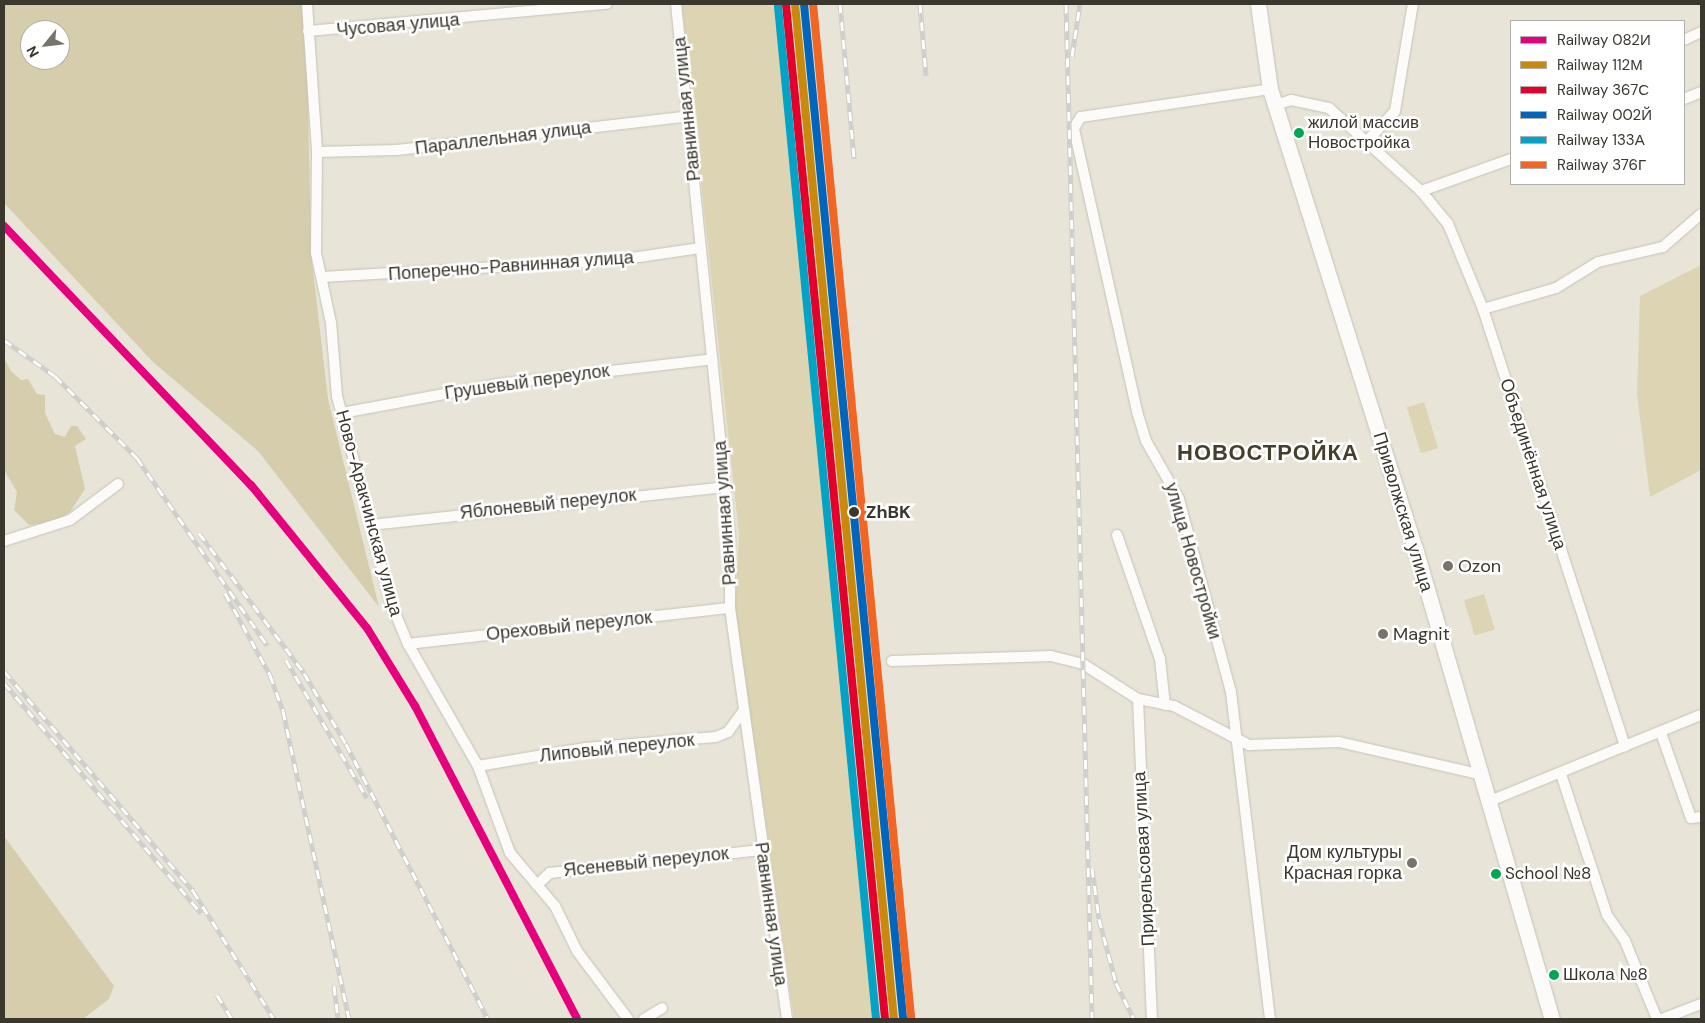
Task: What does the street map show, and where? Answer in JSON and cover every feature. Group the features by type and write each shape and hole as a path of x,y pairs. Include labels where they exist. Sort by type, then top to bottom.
{"main road":[{"name":"Приволжская улица","path":"1258,4 1270,89 1483,775 1552,1019"}],"street":[{"name":"Ново-Аракчинская улица","path":"307,4 317,152 316,253 322,277 342,414 390,604 408,644 478,766 510,853 555,906 577,950 616,1009 628,1019"},
{"name":"Чусовая улица","path":"308,31 607,4"},
{"name":"Равнинная улица","path":"676,4 689,116 700,248 725,487 730,608 761,850 787,1019"},
{"path":"1368,140 1395,111 1413,4"},
{"path":"1685,40 1701,32"},
{"name":"улица Новостройки","path":"1270,89 1081,117 1074,128 1078,162 1089,187 1137,411 1146,441 1179,499 1231,692 1238,738 1270,1019"},
{"path":"1685,99 1701,92"},
{"name":"Объединённая улица","path":"1275,106 1291,100 1329,108 1368,140 1421,191 1448,224 1483,308 1626,747"},
{"name":"Параллельная улица","path":"317,152 397,150 689,116"},
{"path":"1421,191 1510,160"},
{"path":"1483,308 1556,288 1598,262 1663,247 1701,214"},
{"name":"Поперечно-Равнинная улица","path":"322,277 618,260 700,248"},
{"name":"Грушевый переулок","path":"342,414 498,384 713,359"},
{"path":"4,541 65,522 118,484"},
{"name":"Яблоневый переулок","path":"371,525 725,487"},
{"path":"1117,535 1160,659 1165,704"},
{"name":"Ореховый переулок","path":"408,644 730,608"},
{"path":"892,660 1052,656 1083,664 1138,699 1165,704 1249,745 1339,742 1483,775"},
{"name":"Прирельсовая улица","path":"1138,699 1152,1019"},
{"name":"Липовый переулок","path":"478,766 585,748 716,737 728,732 744,710"},
{"path":"1490,801 1561,774 1701,715"},
{"path":"1661,733 1691,818 1701,817"},
{"path":"1561,774 1607,915 1625,941 1657,1019"},
{"name":"Ясеневый переулок","path":"537,885 550,873 761,850"},
{"path":"1662,1019 1701,1004"},
{"path":"644,1019 662,1008"}],"shaded area":[{"path":"4,4 306,4 311,253 328,399 379,607 258,451 153,362 4,203"},
{"path":"682,4 777,4 878,1019 794,1019 735,608 739,535"},
{"path":"1701,265 1701,470 1650,497 1637,394 1640,296"},
{"path":"4,358 11,371 21,380 28,379 37,394 45,395 45,413 55,434 65,437 71,426 77,426 86,439 75,446 85,489 70,512 51,523 29,525 14,510 17,492 4,470"},
{"path":"1424,402 1438,448 1421,453 1407,407"},
{"path":"1484,594 1495,629 1475,636 1464,600"},
{"path":"4,836 114,986 109,999 83,1019 4,1019"}],"railway":[{"path":"840,4 854,158"},
{"path":"920,4 926,76"},
{"path":"1066,4 1092,1019"},
{"path":"1072,56 1080,4"},
{"path":"4,340 55,376 137,458 267,645"},
{"path":"199,533 304,673 346,744 488,1019"},
{"path":"225,593 270,675 283,711 349,1019"},
{"path":"286,660 367,798"},
{"path":"4,671 193,891 274,1019"},
{"path":"4,683 201,913"},
{"path":"1092,868 1099,919 1116,983 1134,1019"},
{"path":"334,986 338,1019"},
{"path":"217,995 232,1019"}],"rail line":[{"name":"112М","path":"795,4 894,1019"},
{"name":"002Й","path":"804,4 903,1018"},
{"name":"376Г","path":"813,4 911,1017"},
{"name":"367С","path":"786,5 885,1019"},
{"name":"133А","path":"778,6 876,1019"},
{"name":"082И","path":"4,226 251,485 367,628 415,706 577,1019"}],"place":[{"name":"жилой массив Новостройка","path":"1299,133"},
{"name":"ZhBK","path":"854,512"},
{"name":"Ozon","path":"1448,566"},
{"name":"Magnit","path":"1383,634"},
{"name":"Дом культуры Красная горка","path":"1412,863"},
{"name":"School №8","path":"1496,874"},
{"name":"Школа №8","path":"1554,975"}],"district":[{"name":"НОВОСТРОЙКА","path":"1268,453"}]}
